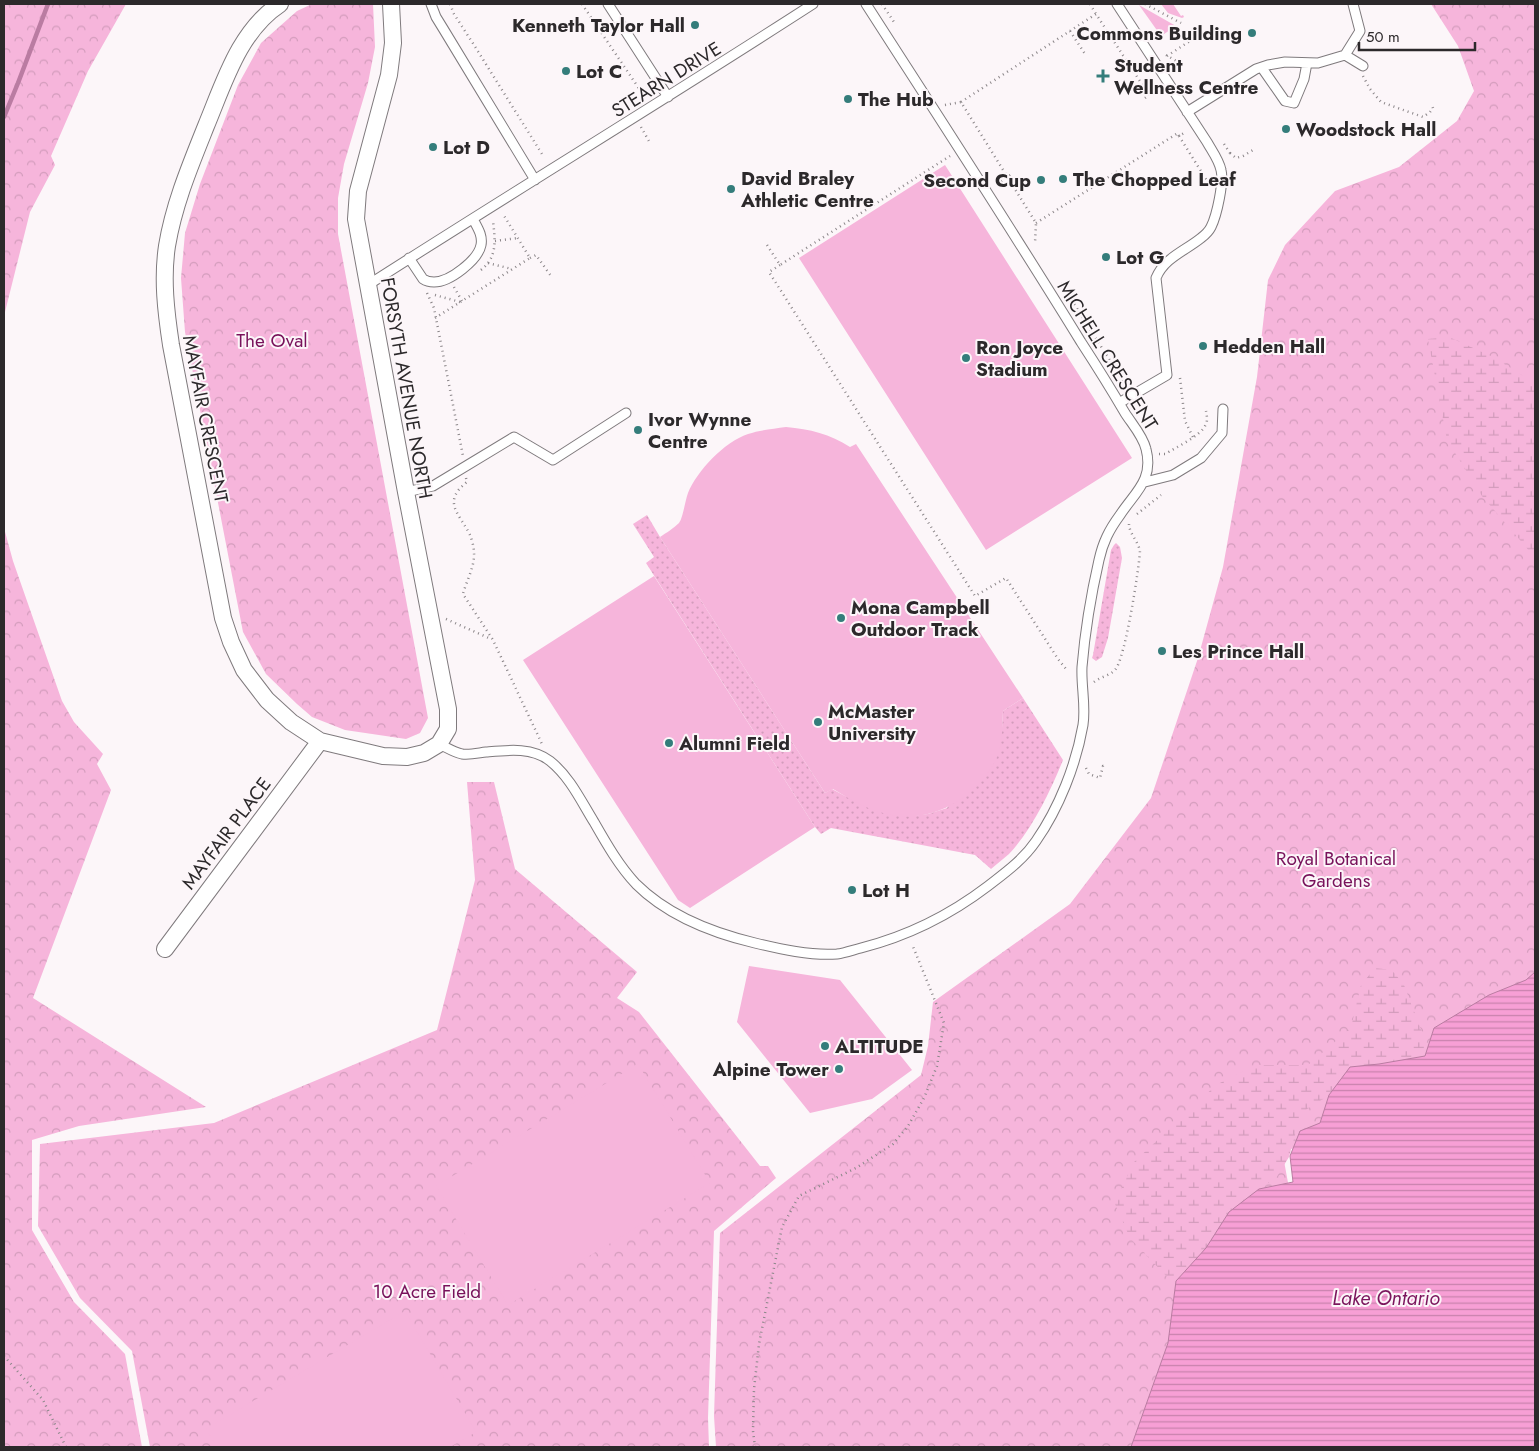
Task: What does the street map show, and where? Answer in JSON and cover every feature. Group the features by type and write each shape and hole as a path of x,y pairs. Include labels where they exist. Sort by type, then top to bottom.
{"street":[{"name":"MAYFAIR CRESCENT","path":"280,4 259,22 239,49 227,74 184,180 173,214 164,276 165,309 223,618 231,642 244,670 267,700 291,722 320,741 383,756 407,757 424,753 439,744"},
{"name":"FORSYTH AVENUE NORTH","path":"391,4 393,43 389,75 358,191 356,218 448,709 448,728 439,744"},
{"name":"MAYFAIR PLACE","path":"165,949 320,741"}],"lane":[{"path":"431,4 440,24 535,180"},
{"path":"608,4 668,97"},
{"name":"STEARN DRIVE","path":"368,285 813,4"},
{"name":"MICHELL CRESCENT","path":"439,744 466,755 519,750 531,752 548,760 566,775 625,871 636,884 660,904 728,936 810,953 839,954 892,940 958,908 1005,874 1020,860 1048,822 1074,762 1084,722 1082,681 1086,631 1104,540 1120,514 1135,497 1144,482 1147,472 1146,445 866,4"},
{"path":"1117,4 1187,112 1218,162 1222,172 1219,199 1211,228 1202,237 1165,262 1156,278 1167,374 1119,403"},
{"path":"1187,112 1256,69 1285,62 1318,63 1345,55 1360,31 1353,4"},
{"path":"1345,55 1362,66"},
{"path":"1262,68 1285,101 1294,102 1304,79 1306,63"},
{"path":"410,258 418,274 423,279 435,282 448,278 476,256 481,245 481,236 473,219"},
{"path":"1144,482 1173,475 1201,458 1222,433 1223,409"},
{"path":"406,492 433,486 514,437 553,460 626,413"}],"path":[{"path":"450,4 454,14 542,154"},
{"path":"582,4 642,93"},
{"path":"1090,4 1149,95 1145,98"},
{"path":"1145,4 1181,23"},
{"path":"945,104 961,102 1096,14"},
{"path":"1070,31 1085,54"},
{"path":"1167,56 1190,41"},
{"path":"1163,51 1167,56 1183,65 1179,68"},
{"path":"1362,66 1364,78 1370,90 1381,102 1423,117 1430,112 1433,108 1432,105"},
{"path":"1145,89 1154,84"},
{"path":"961,102 1036,223 1035,242 1040,250"},
{"path":"1414,114 1418,112"},
{"path":"641,128 650,143"},
{"path":"1179,136 1186,132"},
{"path":"1036,223 1178,133 1219,199"},
{"path":"1230,153 1236,158 1253,150"},
{"path":"951,155 769,272 976,596 1006,578 1058,660 1066,669"},
{"path":"947,158 949,162"},
{"path":"993,186 1012,174"},
{"path":"503,214 530,258"},
{"path":"495,241 518,238"},
{"path":"767,245 780,264"},
{"path":"435,318 536,255 551,276"},
{"path":"488,263 512,270"},
{"path":"427,281 427,292 434,308 467,482 460,487 454,505 455,511 470,535 474,556 463,594 493,640 548,760"},
{"path":"1060,282 1132,396"},
{"path":"427,292 460,302"},
{"path":"1157,447 1159,454 1165,454 1201,432 1206,426 1206,411"},
{"path":"1133,516 1162,495"},
{"path":"1092,684 1115,670 1126,639 1140,559 1138,545 1128,526 1129,521"},
{"path":"429,612 493,640"},
{"path":"1086,766 1088,774 1100,778 1103,766 1107,767"},
{"path":"756,1447 753,1431 754,1389 758,1353 782,1226 799,1196 856,1168 893,1144 912,1119 924,1098 937,1066 944,1023 907,933"},
{"path":"4,1356 43,1400 66,1447"}],"green space":[{"path":"4,4 126,4 88,71 51,156 55,165 30,212 4,316"},
{"name":"The Oval","path":"312,4 373,4 375,47 368,83 344,164 338,198 338,234 428,718 420,733 406,739 345,730 312,717 266,674 243,632 185,332 181,278 185,233 200,184 238,85 261,43 297,11"},
{"path":"1161,4 1173,4 1181,16 1183,15 1184,17 1168,13"},
{"name":"Royal Botanical Gardens","path":"1431,4 1535,4 1535,991 1318,1140 1298,1148 1282,1150 1291,1199 1191,1302 1139,1447 716,1447 714,1416 720,1233 921,1075 928,1046 933,1002 1070,904 1151,798 1198,658 1223,567 1257,377 1268,280 1285,245 1335,191 1399,167 1457,121 1474,91 1458,46"},
{"path":"1139,5 1176,26 1161,36"},
{"name":"Ron Joyce Stadium","path":"945,165 1132,458 986,550 799,258"},
{"path":"1449,337 1493,357 1531,381 1535,386 1535,559 1482,496 1447,440 1428,339"},
{"name":"Mona Campbell Outdoor Track","path":"786,427 820,433 850,447 856,444 1023,698 1003,711 999,751 986,776 964,797 937,811 922,815 892,815 868,808 833,789 825,793 660,537 679,523 692,484 712,458 721,450 748,434"},
{"path":"647,515 825,793 832,789 845,796 912,816 928,814 947,808 1002,728 1003,711 1023,698 1063,760 1047,797 1033,822 1009,854 991,869 975,855 831,828 821,834 646,563 654,557 633,524"},
{"path":"4,528 13,561 62,701 74,722 103,754 97,764 111,790 33,998 206,1107 79,1126 32,1140 32,1230 74,1302 125,1354 142,1447 4,1447"},
{"path":"1116,543 1120,547 1122,558 1108,638 1102,657 1096,661 1092,658 1111,550"},
{"name":"Alumni Field","path":"654,576 815,827 690,908 678,900 523,660"},
{"name":"10 Acre Field","path":"467,782 494,782 515,869 637,972 617,998 639,1012 760,1166 768,1166 776,1178 714,1231 708,1418 709,1447 150,1447 132,1351 80,1298 38,1226 40,1144 214,1123 437,1030 475,880"},
{"name":"ALTITUDE","path":"749,966 840,980 912,1070 872,1099 810,1113 737,1022"},
{"path":"1375,968 1392,970 1404,985 1427,1045 1439,1053 1353,1080 1301,1113 1289,1157 1276,1178 1256,1191 1238,1216 1191,1302 1130,1238 1115,1204 1133,1163 1216,1085 1255,1065 1308,1065 1351,1028 1361,985"},
{"path":"638,1064 710,1183 508,1305 436,1186"},
{"path":"405,1311 476,1432 450,1447 217,1447 206,1429"}],"water":[{"name":"Lake Ontario","path":"1535,972 1535,1447 1131,1447 1168,1343 1176,1281 1206,1248 1229,1212 1259,1189 1293,1182 1290,1156 1300,1131 1320,1123 1329,1095 1350,1067 1425,1056 1434,1028 1489,995 1526,980"}],"waterway":[{"path":"4,117 48,4"}],"place":[{"name":"Kenneth Taylor Hall","path":"695,25"},
{"name":"Commons Building","path":"1252,33"},
{"name":"Lot C","path":"566,71"},
{"name":"Student Wellness Centre","path":"1103,76"},
{"name":"The Hub","path":"848,99"},
{"name":"Woodstock Hall","path":"1286,129"},
{"name":"Lot D","path":"433,147"},
{"name":"The Chopped Leaf","path":"1063,179"},
{"name":"Second Cup","path":"1041,180"},
{"name":"David Braley Athletic Centre","path":"731,189"},
{"name":"Lot G","path":"1106,257"},
{"name":"Hedden Hall","path":"1203,346"},
{"name":"Ron Joyce Stadium","path":"966,358"},
{"name":"Ivor Wynne Centre","path":"638,430"},
{"name":"Mona Campbell Outdoor Track","path":"841,618"},
{"name":"Les Prince Hall","path":"1162,651"},
{"name":"McMaster University","path":"818,722"},
{"name":"Alumni Field","path":"669,743"},
{"name":"Lot H","path":"852,890"},
{"name":"ALTITUDE","path":"825,1046"},
{"name":"Alpine Tower","path":"839,1069"}]}
